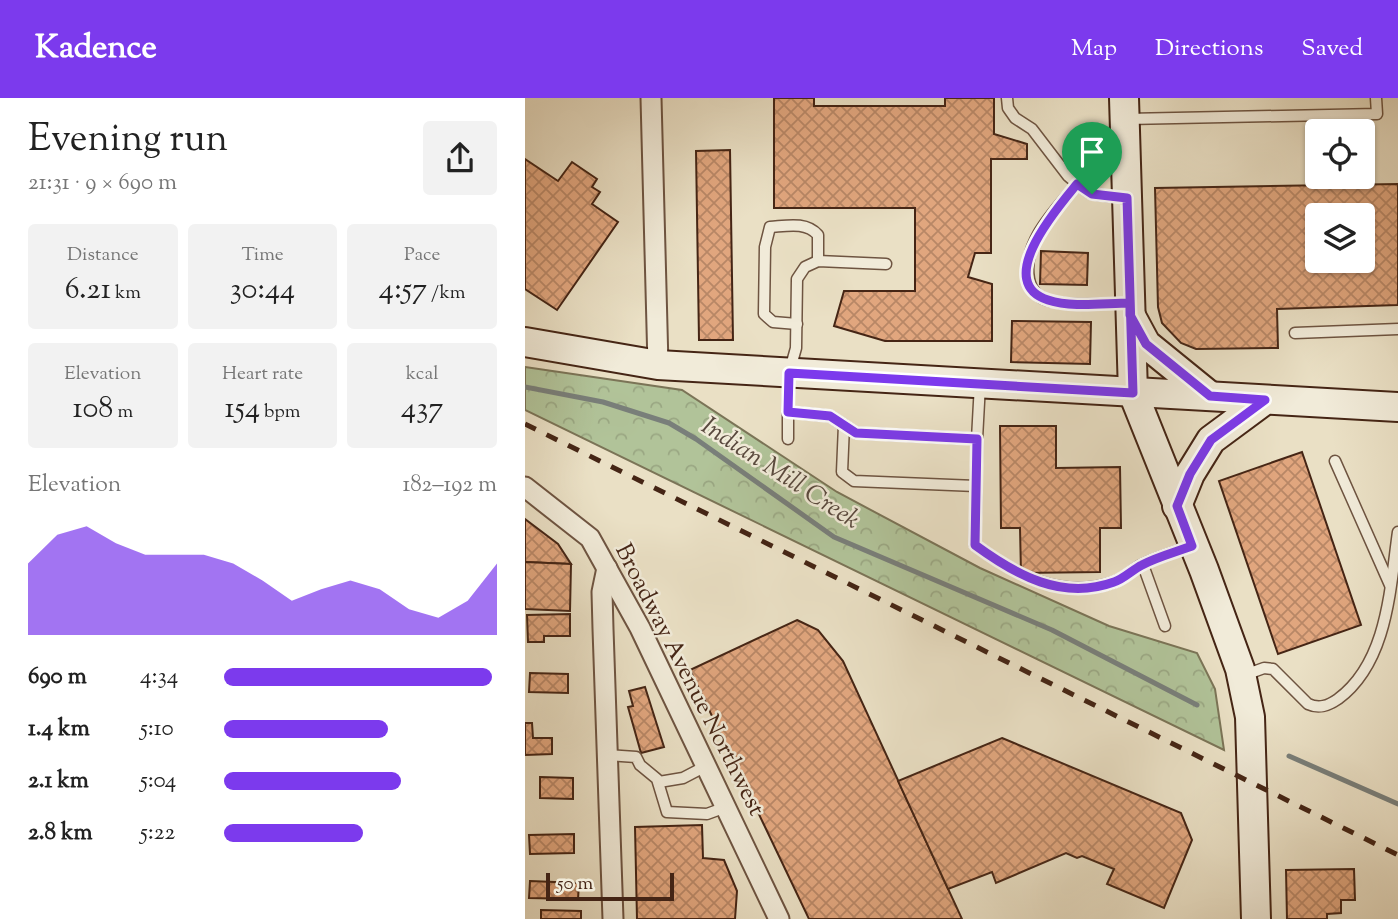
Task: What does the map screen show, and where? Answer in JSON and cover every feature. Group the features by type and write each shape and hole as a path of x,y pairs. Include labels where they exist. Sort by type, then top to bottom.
{"main road":[{"path":"1124,109 1133,393 1192,546 1205,570 1241,676 1250,717 1256,919"},
{"path":"1130,309 1146,344 1210,396"},
{"path":"525,342 658,365 1398,407"},
{"path":"1177,506 1190,474 1211,440 1265,400"}],"street":[{"path":"651,98 658,365"},
{"name":"Broadway Avenue Northwest","path":"525,487 590,538 706,766 779,919"},
{"path":"607,568 602,592 613,919"}],"lane":[{"path":"1006,98 1008,108 1015,118 1032,130 1077,184 1092,194 1127,198"},
{"path":"1124,109 1377,114 1376,98"},
{"path":"1077,184 1032,245 1028,272 1031,287 1039,296 1051,301 1130,309"},
{"path":"797,324 773,322 764,314 765,247 770,227 805,226 813,229 818,235 818,261"},
{"path":"788,439 789,373 796,348 797,279 805,267 818,261 886,264"},
{"path":"1295,333 1398,329"},
{"path":"980,384 975,545 1022,575 1057,588 1076,589 1116,582 1143,565 1192,546"},
{"path":"788,412 830,416 856,433 977,439"},
{"path":"844,425 842,472 845,477 854,481 976,486"},
{"path":"1335,461 1390,586"},
{"path":"1241,676 1270,667 1308,704 1320,707 1335,701 1356,681 1373,653 1390,586 1398,532"},
{"path":"1143,565 1165,626"},
{"path":"607,755 636,757 640,765 659,782 667,812 707,814 726,807"},
{"path":"659,782 683,778 706,766"}],"green space":[{"path":"525,367 682,390 837,492 980,568 1109,626 1197,653 1215,689 1224,750 525,410"}],"building":[{"path":"774,98 814,98 814,106 945,106 945,98 994,98 994,134 1027,144 1027,159 991,159 991,253 975,253 968,277 992,284 992,341 885,341 834,326 844,291 915,291 915,208 774,208"},
{"path":"730,150 733,340 699,340 696,151"},
{"path":"525,159 558,181 572,162 597,179 592,187 600,192 592,204 618,222 557,310 525,289"},
{"path":"1375,184 1398,184 1398,305 1277,309 1278,348 1196,349 1181,343 1162,323 1158,307 1155,188 1305,186 1305,189 1375,189"},
{"path":"1041,251 1088,253 1087,285 1040,284"},
{"path":"1012,321 1091,322 1090,364 1011,362"},
{"path":"1000,426 1056,426 1056,468 1120,467 1121,528 1100,528 1100,572 1021,573 1020,528 1001,528"},
{"path":"1302,452 1361,625 1278,654 1219,481"},
{"path":"525,519 558,544 571,564 525,562"},
{"path":"525,562 571,564 570,611 525,609"},
{"path":"570,614 570,636 544,636 544,642 528,642 527,615"},
{"path":"797,620 818,630 843,661 962,919 809,919 690,670"},
{"path":"530,673 568,674 568,693 529,692"},
{"path":"645,687 664,747 641,753 628,707 633,706 629,691"},
{"path":"525,723 532,723 533,738 552,738 552,754 525,755"},
{"path":"1002,738 1181,813 1192,840 1164,908 1107,884 1114,869 1082,856 1077,858 1066,853 996,883 992,872 948,889 898,781"},
{"path":"540,777 573,778 573,799 540,798"},
{"path":"702,825 703,858 724,860 737,891 735,919 637,919 635,827"},
{"path":"574,834 574,853 530,854 529,835"},
{"path":"1354,869 1355,900 1341,900 1341,913 1327,914 1327,919 1287,919 1286,870"},
{"path":"530,881 579,883 578,899 529,898"},
{"path":"541,910 581,911 581,919 541,919"}],"waterway":[{"name":"Indian Mill Creek","path":"525,387 603,402 669,423 696,439 834,537 1052,630 1197,705"},
{"name":"Indian Mill Creek","path":"1289,756 1398,804"}],"railway":[{"path":"525,424 1398,855"}],"route":[{"path":"1092,194 1077,184 1036,238 1028,261 1031,287 1039,296 1051,301 1130,303 1130,315 1146,344 1210,396 1265,400 1211,440 1190,474 1177,506 1192,546 1143,565 1116,582 1076,589 1057,588 1022,575 975,545 977,439 856,433 830,416 788,412 789,373 1133,393 1130,315 1127,198 1092,194"}]}
